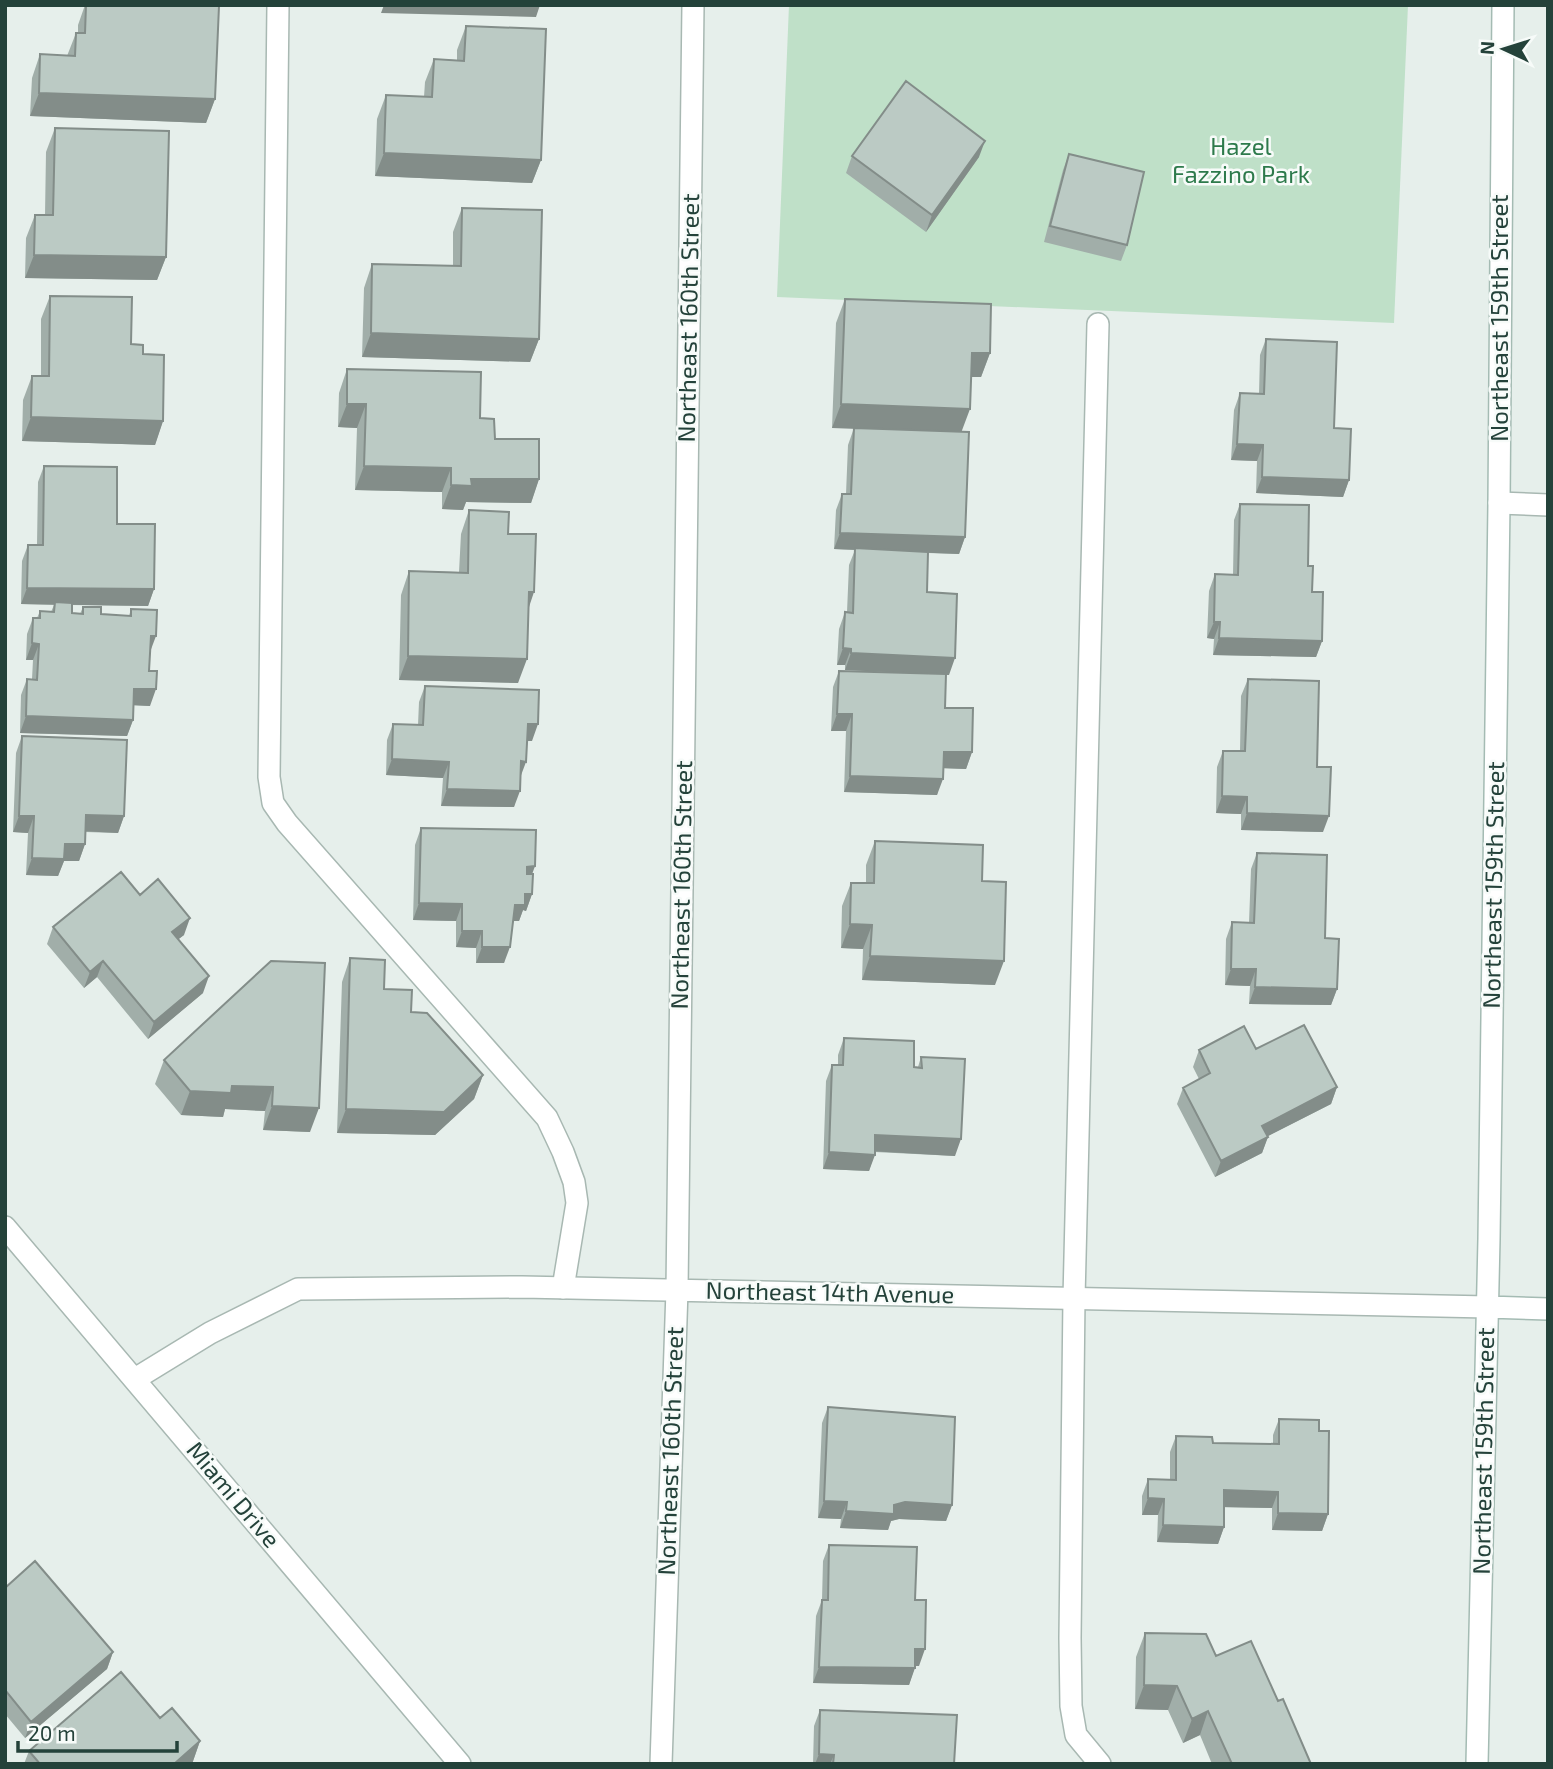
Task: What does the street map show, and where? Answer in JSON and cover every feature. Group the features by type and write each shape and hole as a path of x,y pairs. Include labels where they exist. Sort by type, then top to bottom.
{"street":[{"path":"278,5 269,777 273,803 286,823 547,1118 563,1152 577,1203 564,1288"},
{"name":"Northeast 160th Street","path":"660,1764 677,1290 693,5"},
{"name":"Northeast 159th Street","path":"1477,1764 1488,1307 1503,5"},
{"path":"1098,324 1074,1298 1070,1638 1071,1706 1076,1735 1100,1764"},
{"path":"1499,503 1548,505"},
{"name":"Miami Drive","path":"5,1227 460,1764"},
{"name":"Northeast 14th Avenue","path":"135,1379 210,1333 298,1289 522,1287 1548,1309"}],"green space":[{"name":"Hazel Fazzino Park","path":"789,5 1408,5 1394,323 777,297"}],"building":[{"path":"86,5 219,6 215,99 39,93 40,54 75,56 76,33 85,33"},
{"path":"466,26 546,29 541,160 384,153 386,95 432,97 434,59 464,61"},
{"path":"906,81 985,141 932,215 852,156"},
{"path":"55,128 169,131 166,257 34,255 35,215 53,215"},
{"path":"1069,154 1144,172 1127,245 1050,226"},
{"path":"462,208 542,210 539,339 371,333 372,264 461,266"},
{"path":"50,296 132,297 131,344 143,345 143,354 164,355 163,421 31,417 32,376 49,376"},
{"path":"845,299 991,304 990,353 972,353 970,409 841,404"},
{"path":"1266,339 1337,342 1334,428 1351,429 1349,480 1262,477 1263,445 1237,444 1240,393 1264,394"},
{"path":"347,369 481,372 480,418 494,419 495,439 539,439 539,479 471,479 472,486 451,485 451,468 364,466 366,404 347,404"},
{"path":"854,428 969,432 965,537 840,533 842,494 851,494"},
{"path":"44,466 117,467 117,524 155,524 154,589 27,588 28,545 43,545"},
{"path":"1240,504 1309,505 1308,566 1313,566 1312,592 1323,592 1322,641 1219,638 1220,622 1214,622 1215,574 1238,575"},
{"path":"469,510 509,512 508,534 536,534 534,592 529,592 527,659 408,656 409,571 468,573"},
{"path":"855,548 928,552 927,592 957,594 955,658 851,653 851,649 843,648 845,612 853,613"},
{"path":"55,602 72,603 72,613 83,614 83,607 101,607 101,614 131,616 131,609 157,610 156,636 151,636 149,671 157,671 156,689 134,689 133,720 26,716 27,679 37,680 39,644 32,643 33,618 40,618 40,611 54,612"},
{"path":"839,671 946,674 945,708 973,708 972,752 944,752 943,779 850,776 852,714 837,714"},
{"path":"1248,679 1319,681 1317,767 1331,767 1329,816 1247,813 1247,797 1222,796 1223,751 1245,751"},
{"path":"425,686 539,690 538,724 528,724 526,762 521,761 520,791 447,789 449,762 392,759 393,724 423,725"},
{"path":"22,736 127,740 124,816 86,815 85,844 65,844 64,859 32,858 34,816 19,816"},
{"path":"421,828 536,830 535,866 527,867 527,874 533,874 532,894 525,894 525,905 515,905 510,947 482,947 482,931 462,931 462,904 419,903"},
{"path":"875,841 983,845 982,881 1006,882 1004,961 870,956 872,925 850,924 851,883 874,883"},
{"path":"1257,853 1327,855 1325,938 1339,939 1337,989 1255,987 1256,969 1231,969 1232,922 1254,923"},
{"path":"121,872 140,895 158,879 190,918 172,932 209,976 154,1022 103,961 90,972 53,927"},
{"path":"350,958 385,960 384,989 412,990 411,1012 427,1013 483,1075 444,1112 346,1109"},
{"path":"271,961 325,963 319,1108 272,1106 273,1087 232,1086 231,1093 190,1091 164,1060"},
{"path":"1304,1025 1337,1087 1262,1126 1268,1137 1221,1161 1183,1088 1210,1073 1199,1050 1244,1026 1256,1049"},
{"path":"844,1038 914,1041 914,1067 922,1068 921,1057 965,1059 961,1139 875,1135 875,1155 829,1152 832,1065 843,1065"},
{"path":"828,1407 955,1417 952,1505 905,1502 894,1505 894,1514 846,1511 847,1502 824,1501"},
{"path":"1279,1419 1319,1420 1319,1431 1329,1431 1328,1514 1278,1513 1278,1492 1224,1490 1224,1527 1163,1525 1164,1499 1148,1498 1148,1479 1176,1480 1176,1436 1212,1437 1213,1443 1279,1444"},
{"path":"829,1545 917,1547 915,1600 926,1600 925,1649 915,1649 915,1668 819,1667 822,1600 828,1600"},
{"path":"35,1561 113,1652 31,1722 5,1690 5,1588"},
{"path":"1145,1633 1206,1634 1216,1656 1251,1641 1278,1701 1283,1699 1311,1764 1232,1764 1208,1711 1192,1719 1177,1686 1144,1685"},
{"path":"121,1672 160,1718 172,1708 200,1741 174,1764 40,1764 29,1751"},
{"path":"820,1710 957,1715 954,1764 833,1764 834,1755 819,1754"}]}
